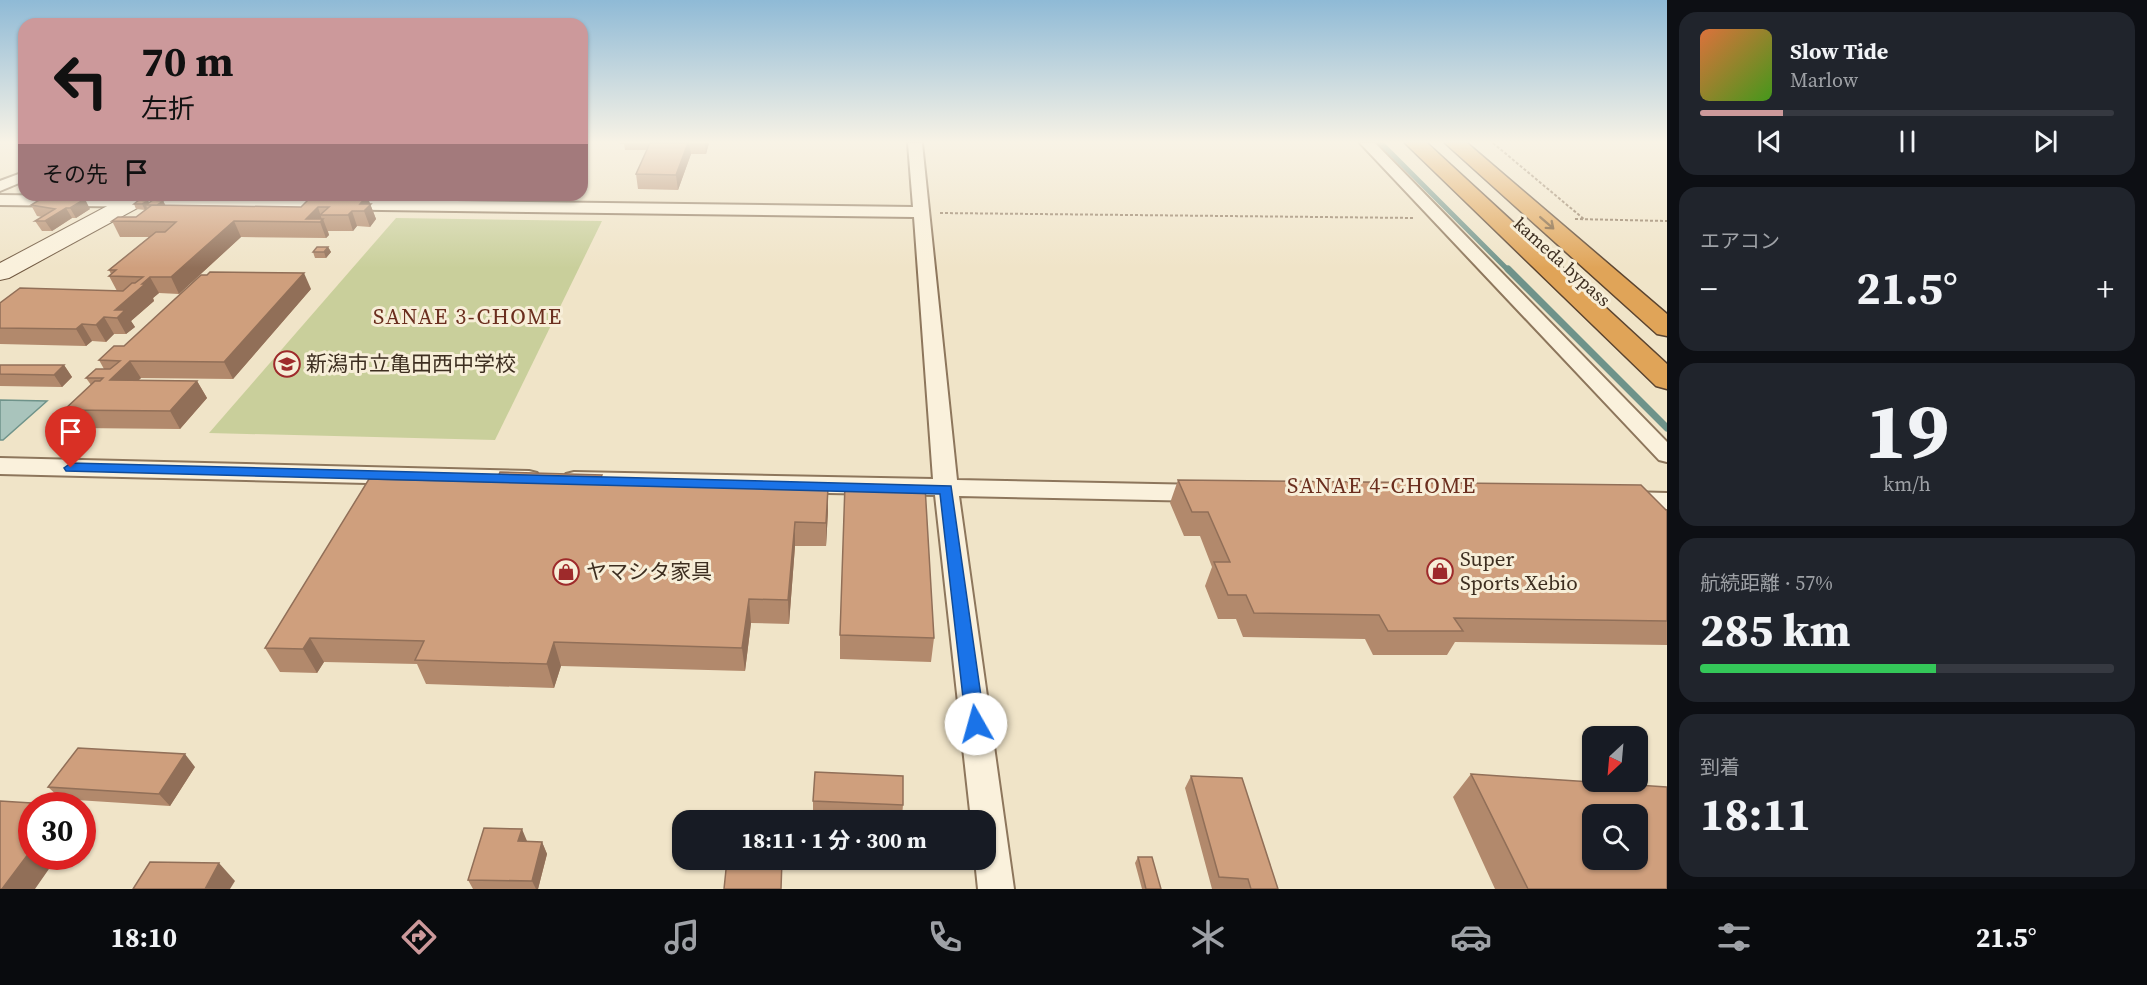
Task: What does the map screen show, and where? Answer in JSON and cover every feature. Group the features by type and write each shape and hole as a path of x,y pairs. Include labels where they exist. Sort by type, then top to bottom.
{"highway":[{"path":"1459,184 1667,380"},
{"name":"kameda bypass","path":"1477,184 1667,357"},
{"name":"kameda bypass","path":"1503,184 1667,328"},
{"path":"1532,184 1580,220 1633,269"}],"street":[{"path":"919,184 946,489 996,889"},
{"path":"1407,184 1667,454"},
{"path":"0,200 18,200"},
{"path":"0,273 133,201"},
{"path":"380,201 921,212"},
{"path":"0,466 1230,494"},
{"path":"1608,500 1667,501"}],"path":[{"path":"1540,184 1580,220 1667,221"},
{"path":"921,212 1440,219"}],"green space":[{"path":"396,218 602,221 495,440 209,433"}],"water":[{"path":"0,400 47,401 3,440 0,440"}],"building":[{"path":"38,201 82,201 45,221 35,221 55,209 31,205"},
{"path":"138,201 148,201 142,204 134,204"},
{"path":"152,201 163,201 157,205 146,205"},
{"path":"307,201 363,201 360,204 371,204 364,211 352,211 348,215 320,215 329,207 318,207 306,219 323,219 320,222 234,221 171,277 150,277 115,310 125,310 117,318 104,317 96,325 82,324 76,329 0,328 0,303 20,288 123,291 143,277 109,276 116,270 109,270 156,232 165,232 176,222 112,221 118,217 136,217 152,205 301,207"},
{"path":"317,247 328,247 324,252 313,252"},
{"path":"210,272 304,273 224,362 130,361 110,380 197,381 170,411 64,410 95,381 103,378 86,378 96,369 110,369 120,361 99,360 114,346 124,346 201,275 207,275"},
{"path":"0,365 64,365 54,375 0,374"},
{"name":"ヤマシタ家具","path":"500,472 602,475 599,482 828,488 826,523 795,522 788,600 749,599 742,648 554,642 547,664 415,660 424,641 310,638 303,649 265,648 369,479 496,482"},
{"name":"Super Sports Xebio","path":"1178,480 1641,485 1667,511 1667,621 1454,618 1463,631 1388,631 1379,615 1254,613 1246,595 1228,595 1214,562 1230,562 1208,512 1192,512"},
{"path":"845,484 925,486 934,638 840,635"},
{"path":"78,748 185,754 159,794 48,787"},
{"path":"815,772 903,776 903,805 813,801"},
{"path":"1471,774 1582,781 1582,792 1648,792 1648,786 1667,787 1667,889 1528,889"},
{"path":"1191,776 1242,778 1278,889 1251,889 1248,879 1219,877"},
{"path":"0,801 18,802 18,868 0,889"},
{"path":"484,828 522,829 518,841 542,842 532,881 468,880"},
{"path":"1138,857 1152,857 1161,889 1146,889"},
{"path":"150,862 219,863 205,889 133,889"},
{"path":"726,870 782,870 781,889 724,889"}],"waterway":[{"path":"1422,184 1509,271"},
{"path":"1508,269 1667,428"}],"place":[{"name":"新潟市立亀田西中学校","path":"287,364"},
{"name":"Super Sports Xebio","path":"1440,571"},
{"name":"ヤマシタ家具","path":"566,572"}],"district":[{"name":"SANAE 3-CHOME","path":"468,316"},
{"name":"SANAE 4-CHOME","path":"1382,485"}],"route":[{"path":"71,468 946,489 976,724"}]}
